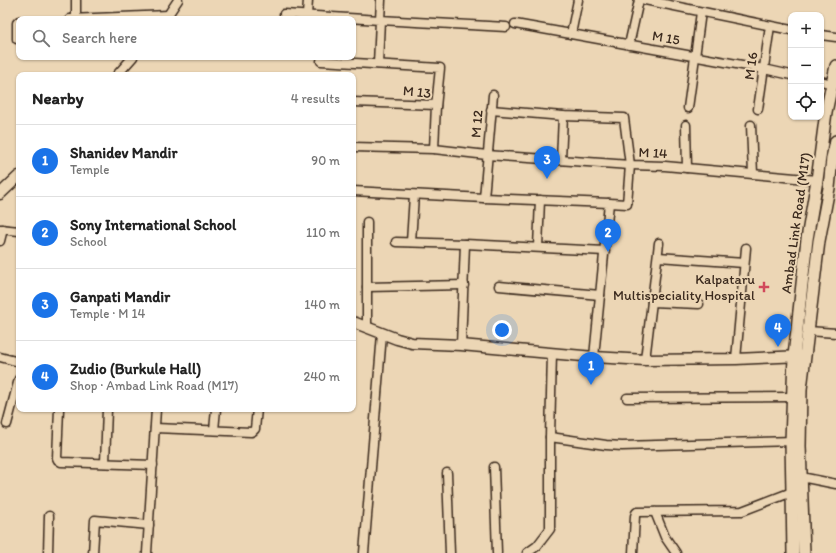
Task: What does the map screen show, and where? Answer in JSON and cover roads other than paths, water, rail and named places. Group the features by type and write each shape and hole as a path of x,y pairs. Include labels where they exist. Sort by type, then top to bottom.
{"main road":[{"name":"Ambad Link Road (M17)","path":"794,553 792,492 801,394 800,356 807,239 824,132 826,83 836,66"},
{"path":"824,132 836,135"},
{"name":"Ambad Link Road (M17)","path":"804,553 802,477 796,441 792,397 800,356 808,332 819,241 836,141"}],"street":[{"path":"76,0 76,16"},
{"path":"169,16 178,0"},
{"path":"307,15 308,0"},
{"path":"378,64 381,0"},
{"path":"571,34 578,0"},
{"path":"629,45 639,0"},
{"path":"645,0 663,2 700,12 788,29"},
{"path":"688,108 700,12"},
{"path":"284,14 322,16"},
{"path":"356,18 506,27"},
{"name":"M 15","path":"515,24 788,74"},
{"name":"M 16","path":"758,109 770,26"},
{"path":"824,35 836,37"},
{"path":"119,72 130,60"},
{"path":"322,61 440,68 436,107"},
{"name":"M 12","path":"484,198 493,95"},
{"name":"M 13","path":"356,102 436,105 434,149"},
{"path":"356,191 628,204 630,165 624,118 563,116 491,110"},
{"path":"561,160 563,116"},
{"path":"686,125 687,168"},
{"path":"751,125 753,174"},
{"name":"M 14","path":"356,147 434,149 487,155 687,168 817,180"},
{"path":"0,194 16,179"},
{"path":"411,242 414,195"},
{"path":"538,248 540,200"},
{"path":"594,357 609,203"},
{"path":"367,222 367,327"},
{"path":"0,241 1,229 16,231"},
{"path":"396,242 605,251"},
{"path":"645,360 659,243"},
{"path":"461,345 465,244"},
{"path":"736,359 746,248"},
{"path":"658,258 744,263"},
{"path":"367,287 464,285"},
{"path":"499,286 600,296"},
{"path":"652,302 699,304"},
{"path":"356,323 382,334 412,343 461,345 594,357 645,360 736,359 800,356"},
{"path":"808,332 836,333"},
{"path":"364,553 382,334"},
{"path":"527,553 538,546 550,529 552,353"},
{"path":"0,358 16,361"},
{"path":"7,424 16,390"},
{"path":"627,398 792,397"},
{"path":"59,412 57,458 61,462 153,465"},
{"path":"105,463 107,412"},
{"path":"147,553 156,412"},
{"path":"214,430 216,412"},
{"path":"155,428 254,431 257,412"},
{"path":"550,437 622,446 796,441"},
{"path":"494,467 497,553"},
{"path":"446,473 450,553"},
{"path":"802,477 836,484"},
{"path":"633,553 635,514 640,512 742,511 792,492"},
{"path":"654,512 666,537 676,553"},
{"path":"48,553 49,516"},
{"path":"93,553 94,520 149,525"}],"place":[{"name":"Ganpati Mandir","path":"547,179"},
{"name":"Sony International School","path":"608,252"},
{"name":"Kalpataru Multispeciality Hospital","path":"764,287"},
{"name":"Zudio (Burkule Hall)","path":"778,347"},
{"name":"Shanidev Mandir","path":"591,385"}]}
